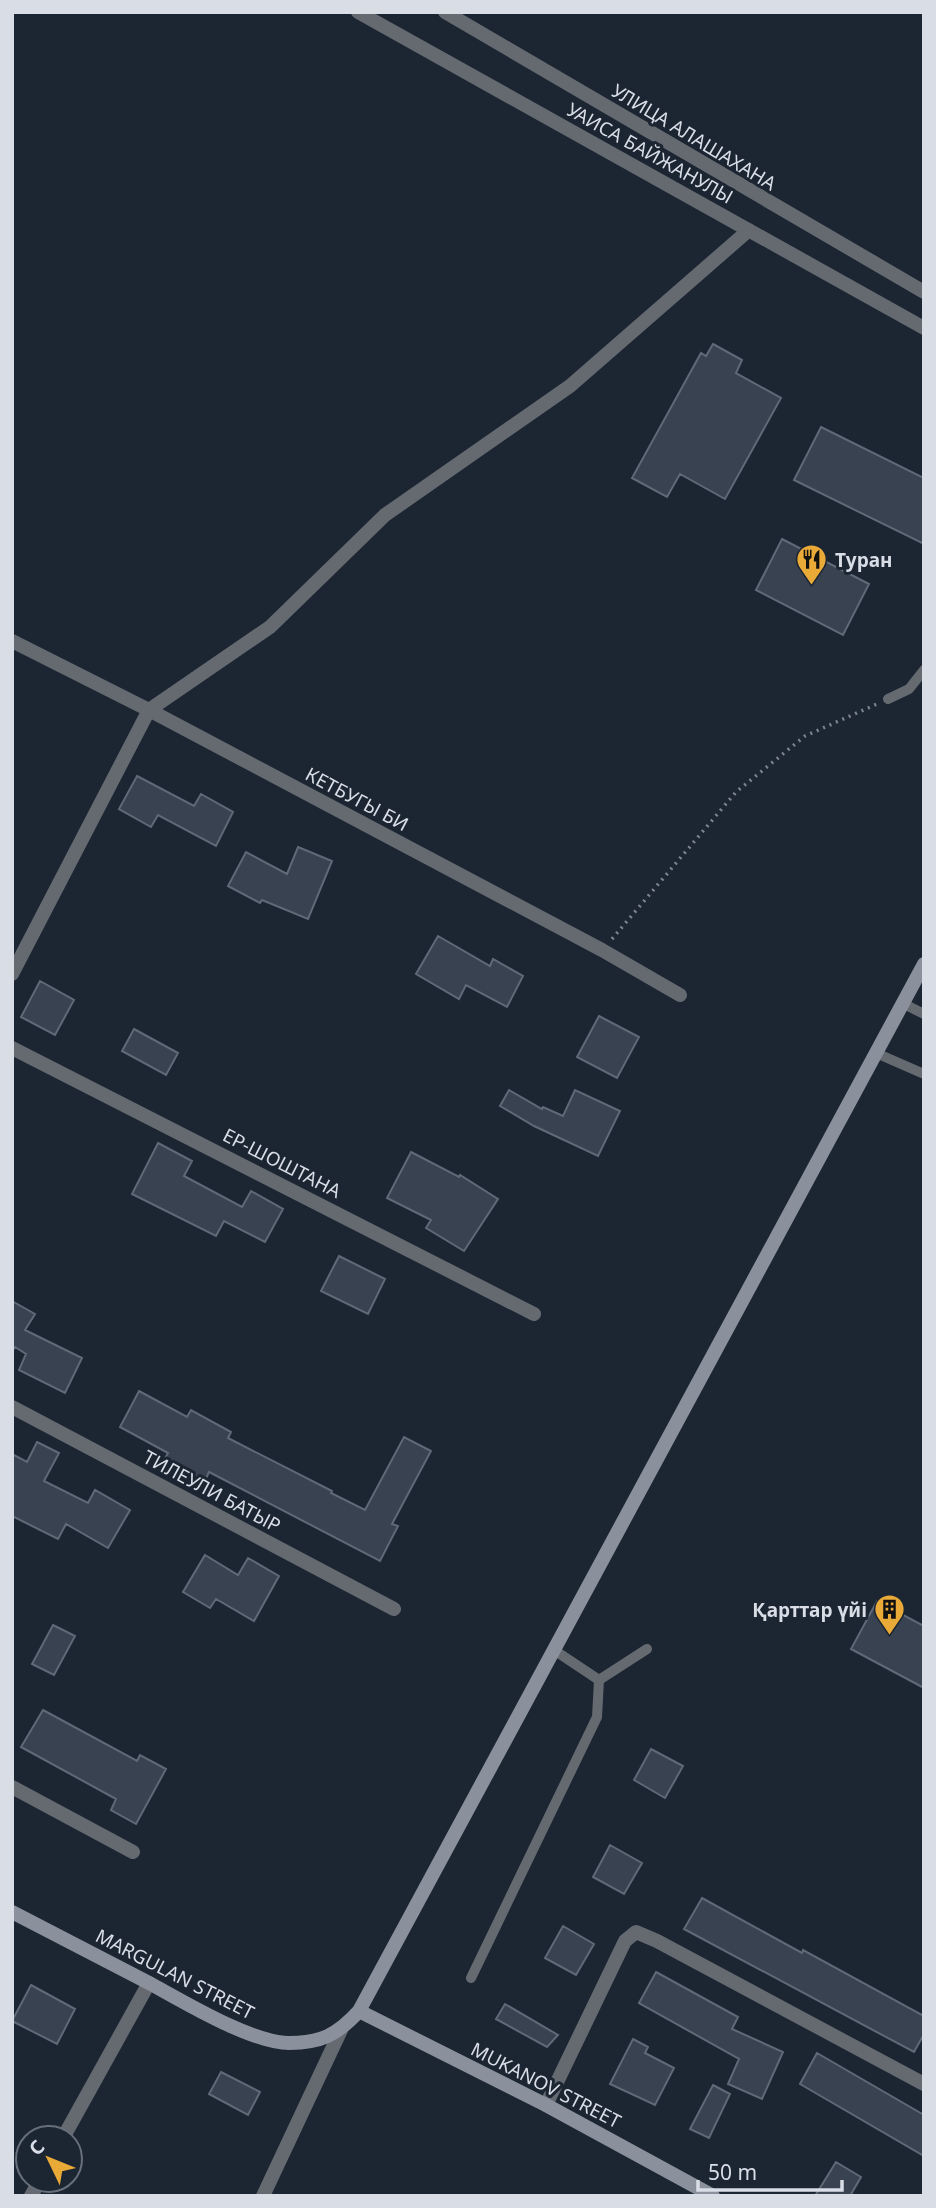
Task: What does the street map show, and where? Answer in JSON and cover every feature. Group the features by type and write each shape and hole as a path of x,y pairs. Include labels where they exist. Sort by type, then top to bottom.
{"main road":[{"name":"MARGULAN STREET","path":"12,1912 212,2017 249,2033 285,2044 310,2042 341,2030 359,2011 924,964"},
{"name":"MUKANOV STREET","path":"359,2011 546,2105 713,2196"}],"street":[{"name":"УАИСА БАЙЖАНУЛЫ","path":"358,12 924,328"},
{"name":"УЛИЦА АЛАШАХАНА","path":"445,12 924,292"},
{"path":"12,974 149,710 270,626 385,515 570,386 749,230"},
{"name":"КЕТБУГЫ БИ","path":"12,641 149,710 602,950 680,995"},
{"name":"ЕР-ШОШТАНА","path":"12,1048 534,1314"},
{"name":"ТИЛЕУЛИ БАТЫР","path":"12,1407 394,1609"},
{"path":"12,1787 132,1852"},
{"path":"546,2105 625,1941 636,1932 924,2084"},
{"path":"71,2124 149,1983"},
{"path":"263,2196 341,2030"}],"lane":[{"path":"888,699 909,689 924,670"},
{"path":"902,1003 924,1014"},
{"path":"876,1053 924,1074"},
{"path":"599,1679 647,1649"},
{"path":"554,1650 599,1679"},
{"path":"471,1978 597,1717 599,1679"}],"path":[{"path":"602,950 736,792 805,736 888,699"}],"building":[{"path":"713,344 742,360 736,373 781,398 725,499 680,474 667,497 632,478 701,353 706,356"},
{"path":"821,427 924,478 924,544 794,480"},
{"name":"Туран","path":"782,539 869,584 843,635 756,590"},
{"path":"137,776 194,806 201,794 233,812 216,846 158,815 151,827 119,809"},
{"path":"298,847 332,861 308,919 262,900 260,903 228,886 246,852 287,874"},
{"path":"438,936 490,966 493,959 523,976 507,1007 466,985 459,999 416,974"},
{"path":"40,981 74,1000 55,1035 21,1017"},
{"path":"599,1016 639,1037 617,1078 577,1057"},
{"path":"134,1029 178,1053 166,1075 122,1051"},
{"path":"509,1090 542,1109 543,1107 563,1116 575,1090 620,1111 598,1156 534,1126 500,1106"},
{"path":"158,1143 192,1161 184,1176 242,1207 251,1191 283,1209 265,1242 224,1221 216,1236 132,1194"},
{"path":"411,1152 459,1177 460,1175 498,1199 464,1251 426,1228 431,1220 387,1198"},
{"path":"339,1256 385,1279 368,1314 321,1291"},
{"path":"12,1301 35,1314 25,1330 82,1358 65,1393 19,1370 26,1354 15,1347 12,1351"},
{"path":"139,1391 187,1417 191,1410 231,1432 228,1438 365,1510 404,1437 431,1451 392,1524 398,1526 380,1561 209,1472 205,1481 164,1460 168,1453 120,1427"},
{"path":"37,1442 59,1453 44,1481 88,1503 95,1490 130,1510 108,1548 66,1524 58,1539 12,1516 12,1454 27,1462"},
{"path":"205,1555 238,1575 248,1558 279,1576 254,1621 216,1599 210,1608 183,1592"},
{"name":"Қарттар үйі","path":"877,1601 924,1626 924,1688 851,1649"},
{"path":"53,1625 75,1636 54,1675 32,1664"},
{"path":"43,1710 137,1761 140,1755 166,1769 136,1824 111,1810 116,1799 21,1747"},
{"path":"651,1749 683,1766 665,1798 634,1780"},
{"path":"610,1845 642,1863 624,1894 593,1877"},
{"path":"702,1898 924,2016 924,2034 914,2052 684,1929"},
{"path":"563,1926 594,1944 576,1975 545,1958"},
{"path":"656,1972 738,2017 732,2029 783,2052 762,2099 728,2084 739,2059 639,2003"},
{"path":"31,1985 75,2009 57,2044 12,2021"},
{"path":"505,2004 558,2035 547,2047 496,2019"},
{"path":"633,2039 648,2047 645,2053 674,2068 655,2105 610,2084"},
{"path":"817,2053 924,2115 924,2156 800,2084"},
{"path":"221,2072 260,2092 248,2115 209,2094"},
{"path":"713,2085 730,2094 709,2138 690,2129"},
{"path":"836,2162 861,2177 850,2196 815,2196"}],"place":[{"name":"Туран","path":"812,587"},
{"name":"Қарттар үйі","path":"890,1637"}]}
